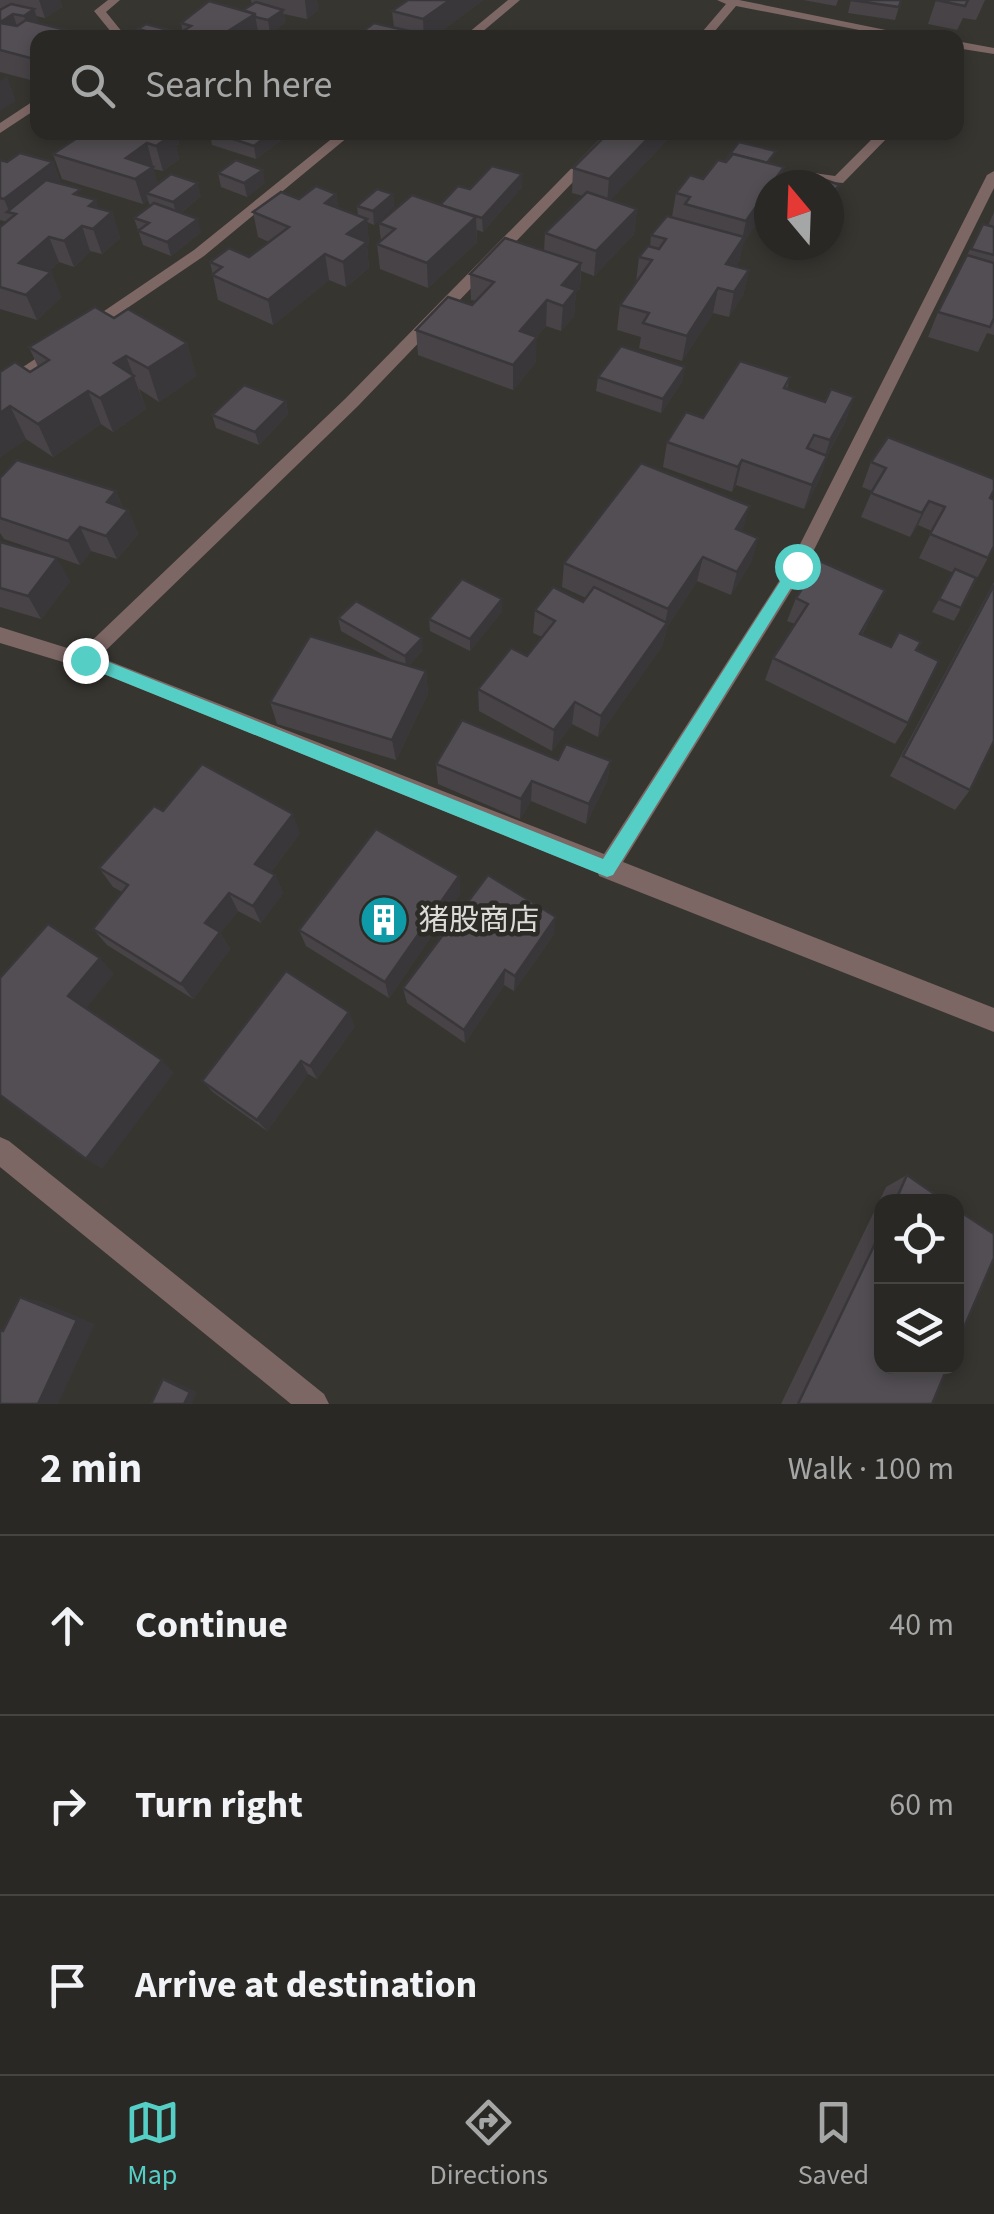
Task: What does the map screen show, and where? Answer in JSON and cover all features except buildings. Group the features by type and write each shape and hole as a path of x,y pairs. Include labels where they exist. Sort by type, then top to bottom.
{"street":[{"path":"115,30 100,11 116,0"},
{"path":"478,30 515,0"},
{"path":"708,30 728,1 878,30"},
{"path":"964,46 994,52"},
{"path":"0,128 30,107"},
{"path":"0,390 199,252 338,140"},
{"path":"85,660 352,402 608,140"},
{"path":"844,174 879,140"},
{"path":"607,869 797,566 994,175"},
{"path":"0,635 85,660 994,1020"},
{"path":"0,1150 314,1404"}],"place":[{"name":"猪股商店","path":"384,920"}],"route":[{"path":"85,660 607,869 797,566"}]}
